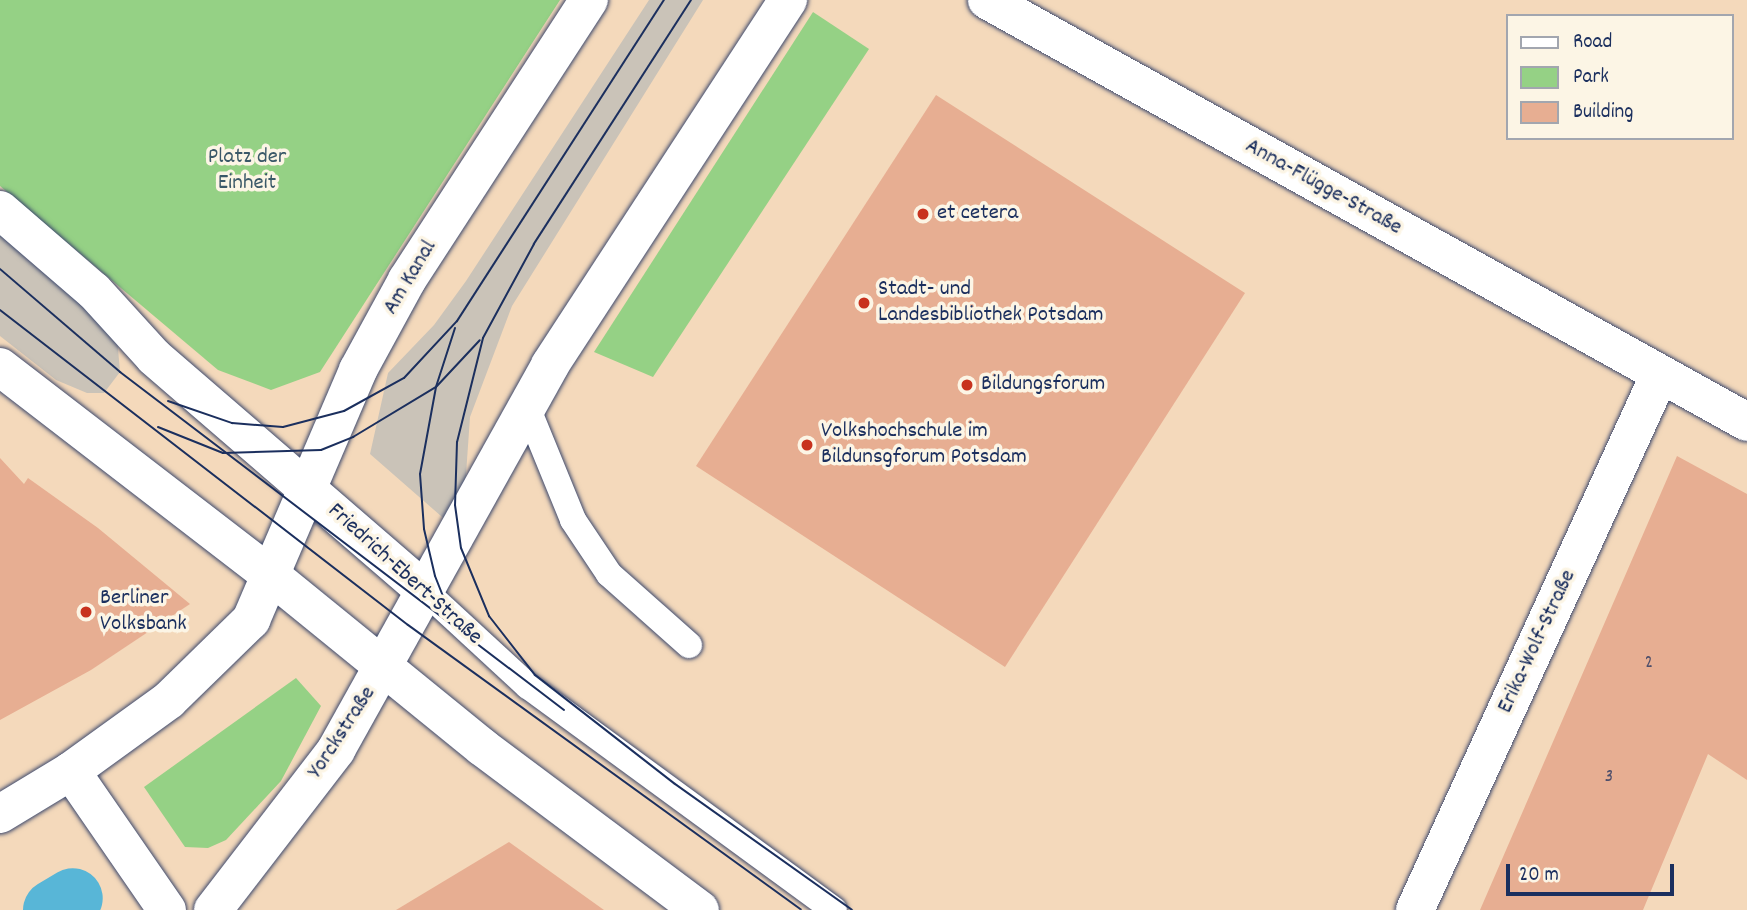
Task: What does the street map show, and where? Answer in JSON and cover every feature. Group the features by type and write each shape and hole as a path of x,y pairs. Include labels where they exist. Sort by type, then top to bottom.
{"street":[{"name":"Am Kanal","path":"273,576 336,413 407,280 589,0"},
{"path":"527,407 788,0"},
{"name":"Anna-Flügge-Straße","path":"987,0 1747,422"},
{"name":"Friedrich-Ebert-Straße","path":"0,210 94,291 153,357 426,592"},
{"path":"0,367 273,576 482,747 700,910"},
{"name":"Erika-Wolf-Straße","path":"1415,910 1660,374"},
{"name":"Yorckstraße","path":"213,910 336,750 455,543 527,407"},
{"path":"0,814 71,771 178,691 251,620 273,576"},
{"path":"71,771 167,910"}],"lane":[{"path":"527,407 580,531 610,574 689,645"},
{"name":"Friedrich-Ebert-Straße","path":"426,592 528,686 834,910"}],"shaded area":[{"path":"649,0 703,0 512,306 470,417 463,518 449,523 370,454 388,373 434,325 466,281"},
{"path":"0,229 117,337 120,372 104,393 87,393 56,380 0,336"}],"green space":[{"name":"Platz der Einheit","path":"0,0 560,0 320,372 271,390 218,370 0,186"},
{"path":"813,12 869,49 653,377 594,352"},
{"path":"296,678 321,706 281,781 226,840 208,848 185,847 144,787"}],"building":[{"name":"Bildungsforum","path":"936,95 1245,293 1005,667 696,466"},
{"path":"1677,456 1747,494 1747,780 1708,754 1643,910 1480,910"},
{"path":"0,458 24,484 28,478 98,528 190,604 91,670 0,720"},
{"path":"509,842 604,910 396,910"}],"waterway":[{"path":"53,910 73,898"}],"tram line":[{"path":"168,401 232,423 283,427 344,411 404,378 457,321 664,0"},
{"path":"691,0 534,244 483,338 457,442 455,505 461,548 489,616 535,675 675,784 852,910"},
{"path":"0,269 120,372 564,710"},
{"path":"0,310 408,625 801,910"},
{"path":"455,328 436,387 420,474 424,529 435,576 456,629"},
{"path":"158,427 223,453 321,450 353,437 436,387 480,340"}],"place":[{"name":"et cetera","path":"923,214"},
{"name":"Stadt- und Landesbibliothek Potsdam","path":"864,303"},
{"name":"Bildungsforum","path":"967,385"},
{"name":"Volkshochschule im Bildunsgforum Potsdam","path":"807,445"},
{"name":"Berliner Volksbank","path":"86,612"}]}
